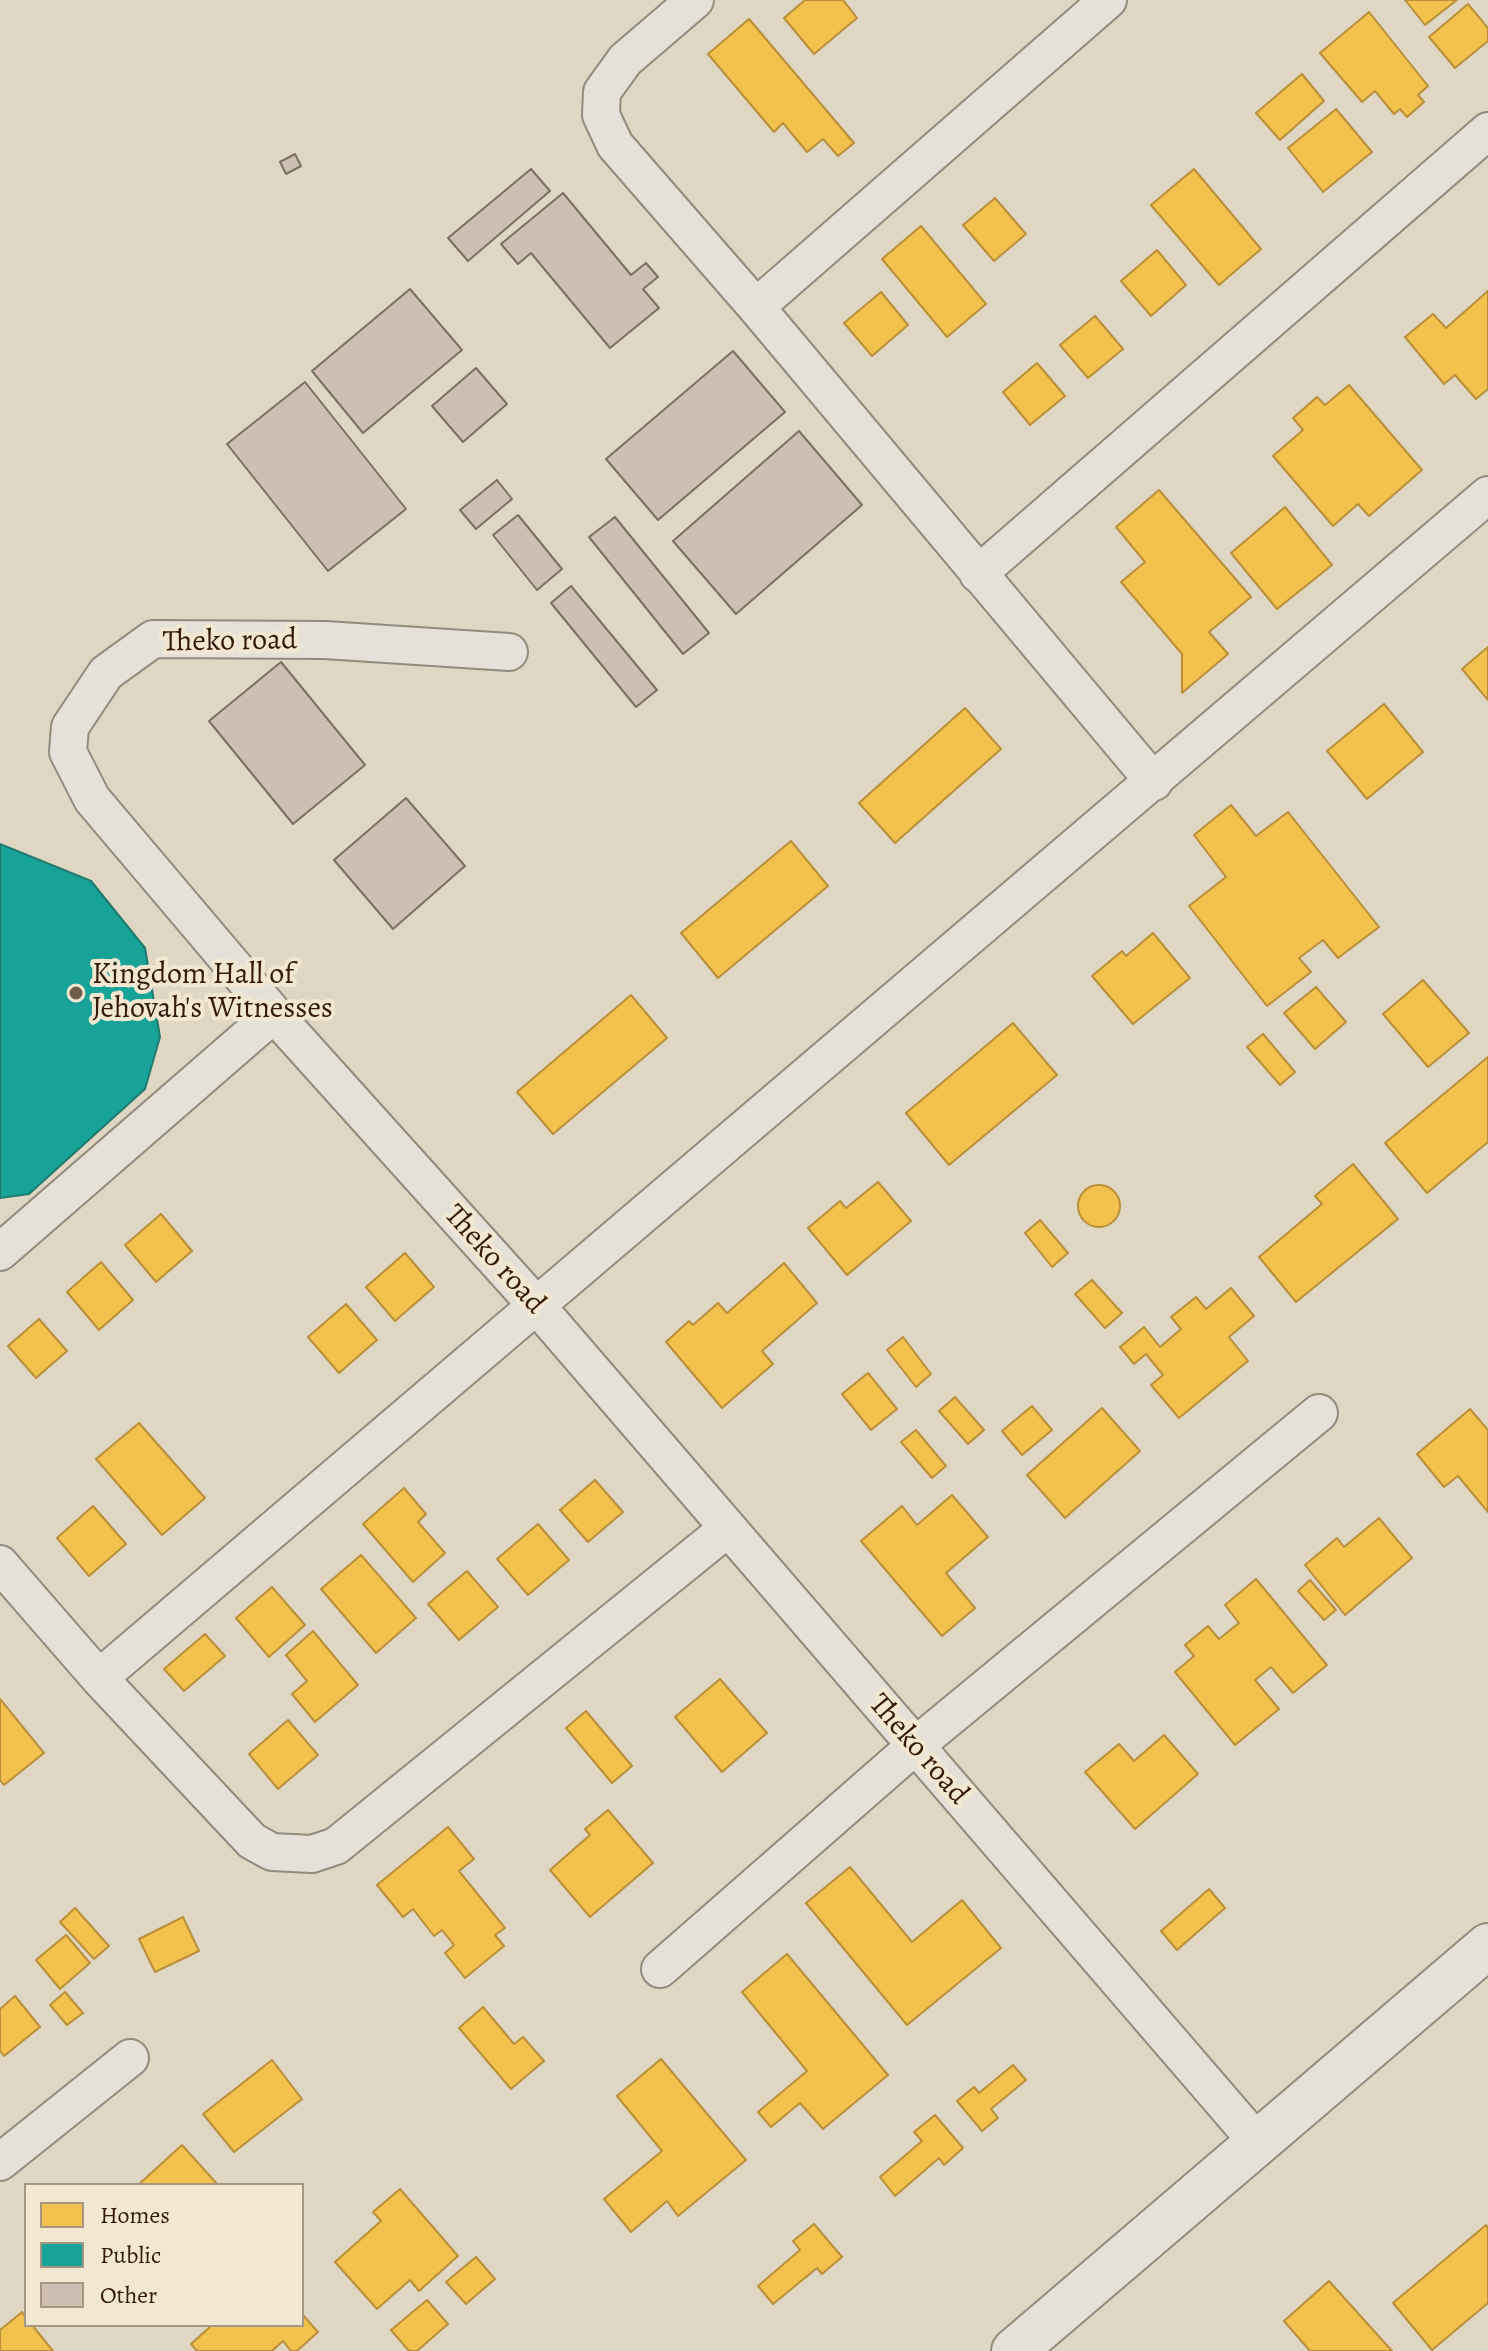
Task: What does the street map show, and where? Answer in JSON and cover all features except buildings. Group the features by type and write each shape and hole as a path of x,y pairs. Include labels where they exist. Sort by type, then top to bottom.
{"street":[{"path":"695,0 625,60 602,92 601,115 615,145 756,307 1154,782"},
{"path":"756,307 1108,0"},
{"path":"978,574 1488,131"},
{"path":"99,1678 1488,495"},
{"name":"Theko road","path":"509,652 325,640 153,639 106,673 70,727 68,752 92,799 274,1014 536,1305 1258,2143"},
{"path":"0,1252 274,1014"},
{"path":"660,1969 915,1746 1319,1413"},
{"path":"0,1564 99,1678 252,1841 272,1852 312,1854 336,1846 727,1529"},
{"path":"1014,2351 1488,1946"},
{"path":"0,2162 130,2058"}],"place":[{"name":"Kingdom Hall of Jehovah's Witnesses","path":"76,993"}]}
